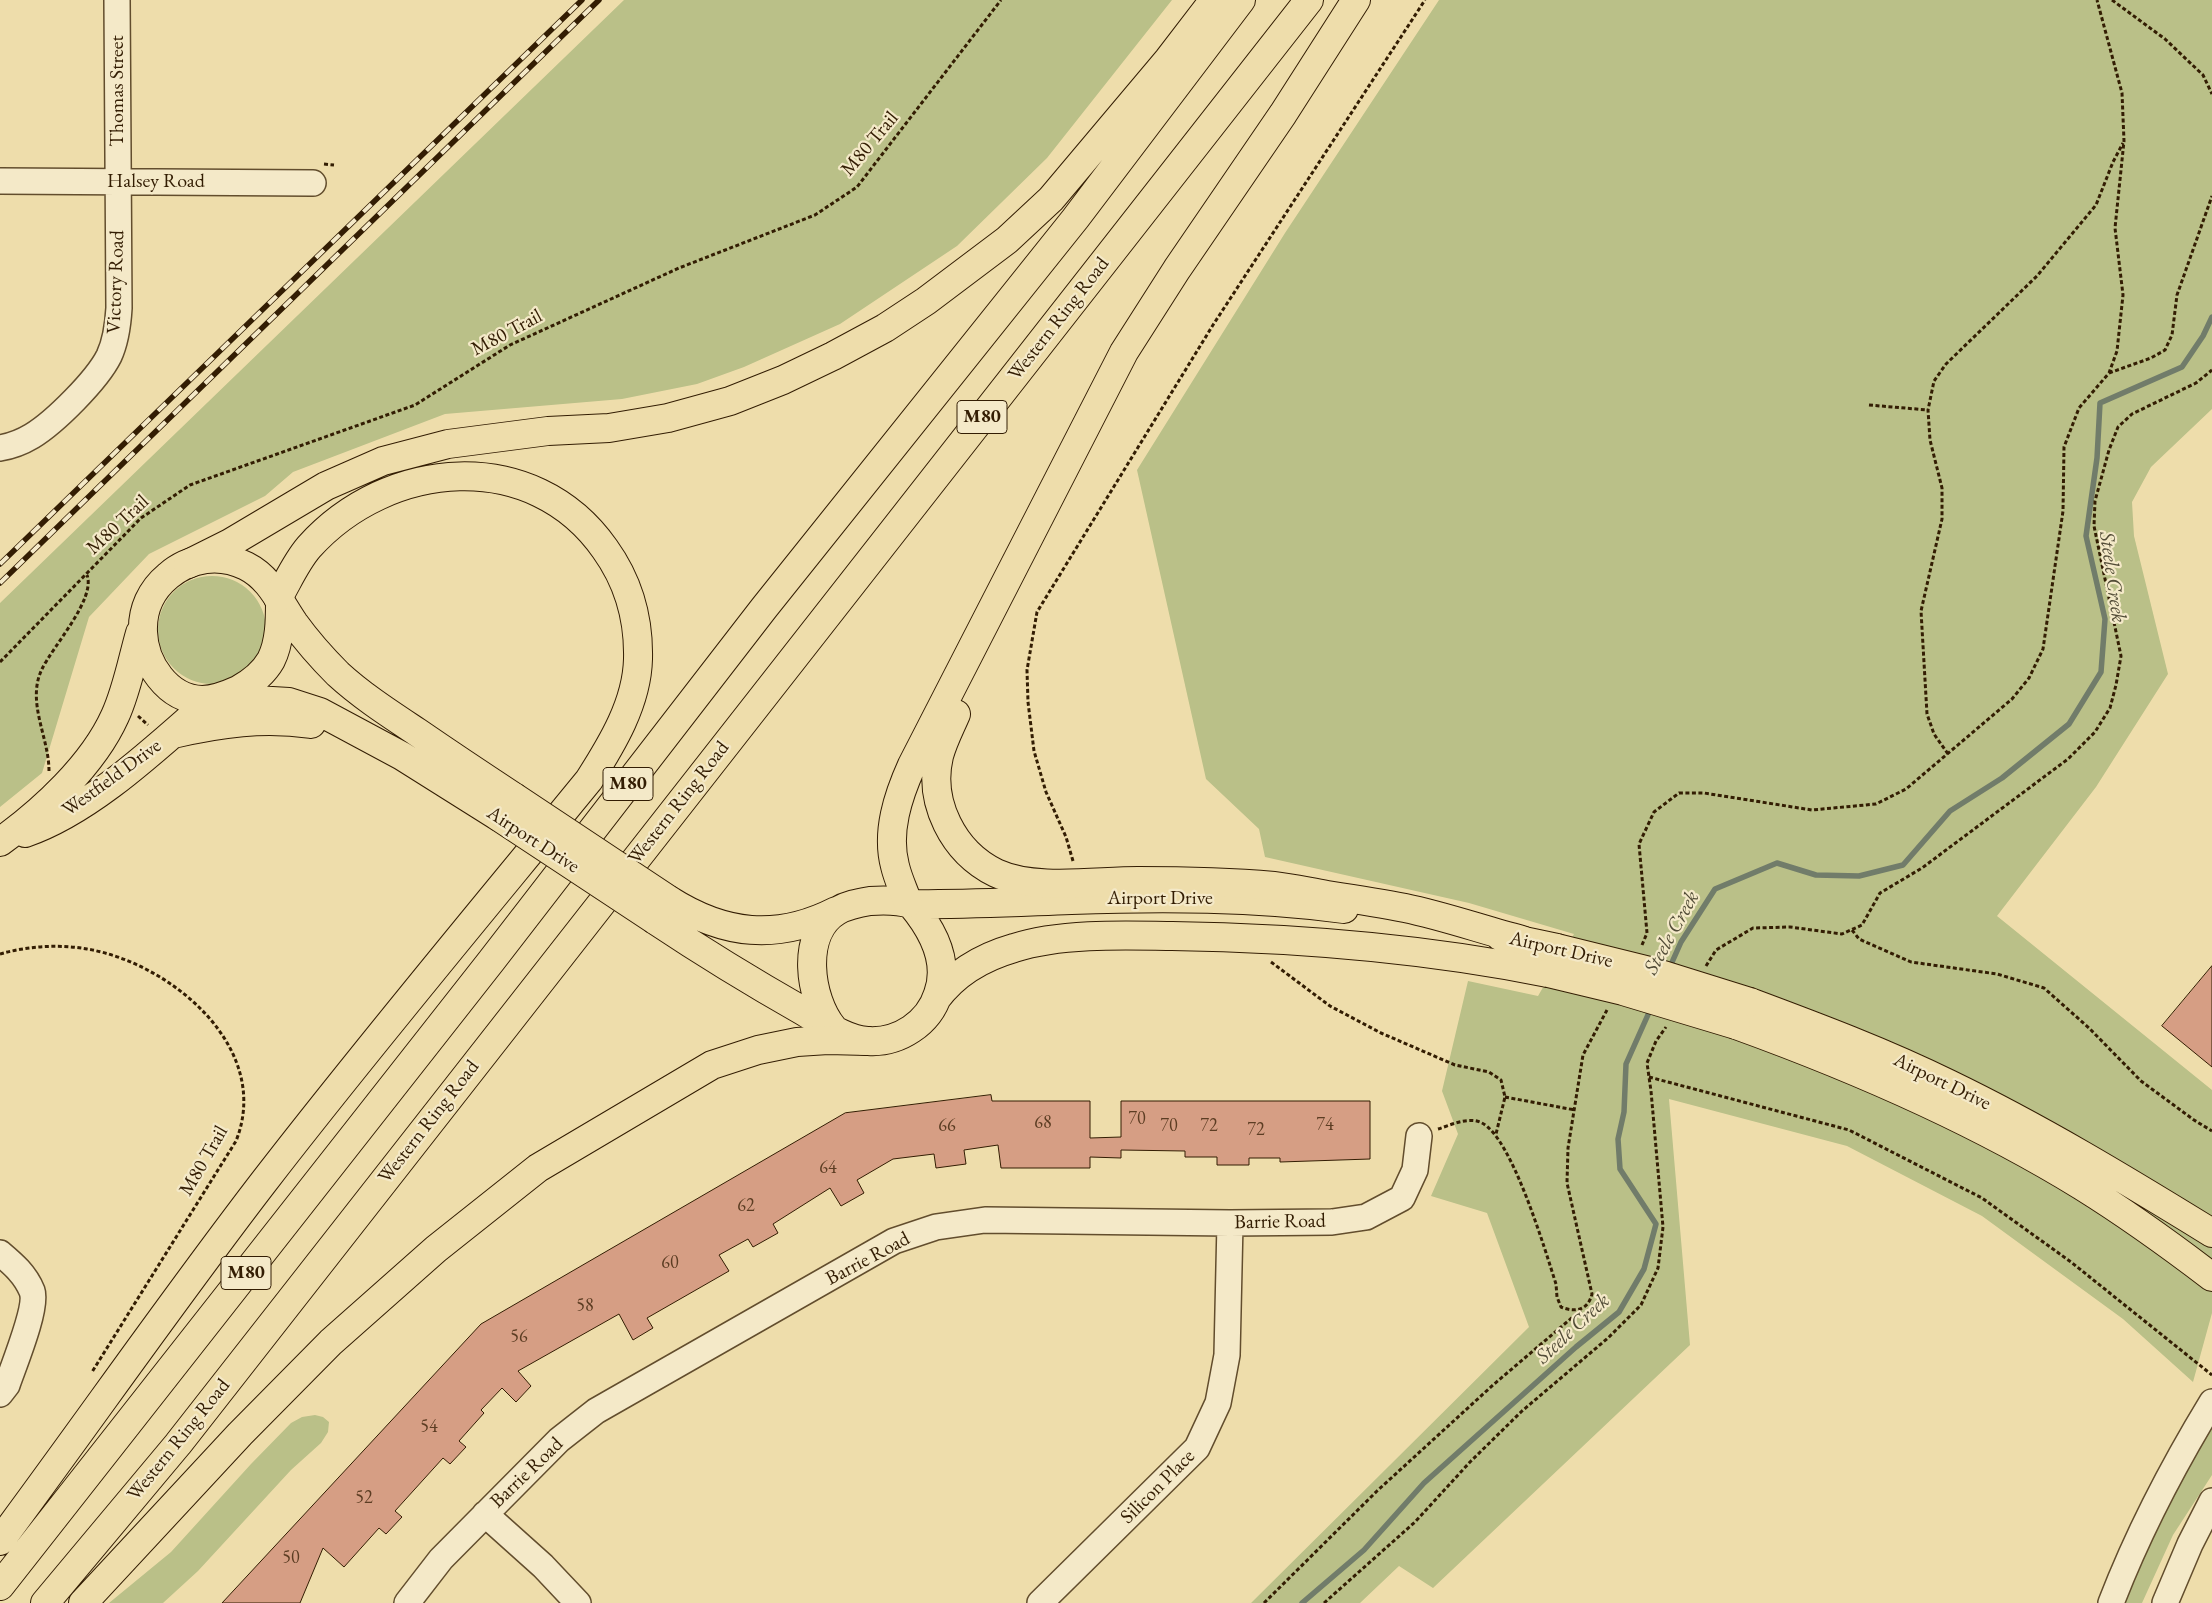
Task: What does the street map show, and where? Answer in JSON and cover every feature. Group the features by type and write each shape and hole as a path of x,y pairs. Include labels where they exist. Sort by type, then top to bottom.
{"main road":[{"path":"0,1541 145,1341 266,1179 376,1039 589,780 614,742 634,686 638,660 636,622 625,582 611,557 592,533 572,514 536,491 507,481 483,476 450,476 414,482 383,494 334,524 309,547 295,568 279,600 277,640 268,664 259,675 244,687 214,699 202,700 187,697 166,684 148,660 142,624 145,609 152,594 168,576 188,564 230,543 326,486 383,461 448,444 548,431 610,428 668,418 730,401 783,380 833,356 884,328 933,295 1007,240 1051,199 1168,60 1214,0"},
{"name":"M80","path":"0,1586 492,960 764,608 1075,219 1241,0"},
{"name":"Western Ring Road","path":"45,1603 178,1444 1309,0"},
{"path":"83,1603 240,1434 331,1342 436,1248 538,1168 712,1065 758,1050 797,1042 882,1040 898,1036 913,1028 925,1018 936,999 942,979 942,963 928,926 910,904 894,866 892,848 896,808 902,788 925,739 1124,352 1177,269 1283,114 1356,0"},
{"path":"1032,533 944,739 939,758 936,788 946,821 955,838 981,864 1018,880 1044,883 1184,882 1276,886 1406,908 1522,940"},
{"path":"188,564 212,558 232,561 245,566 267,581 279,600"},
{"name":"Airport Drive","path":"279,600 320,656 355,688 507,807 662,910 729,969 833,1028"},
{"name":"Westfield Drive","path":"1,841 39,810 87,762 114,718 121,700 142,624"},
{"name":"Airport Drive","path":"214,699 289,702 336,719 507,807"},
{"name":"Westfield Drive","path":"1,841 31,831 73,809 117,778 214,699"},
{"path":"168,737 234,722 274,720 313,725 369,737"},
{"name":"Airport Drive","path":"910,904 990,904 1138,899 1231,900 1336,908 1400,916 1522,940 1654,972 1750,1002 1840,1036 1949,1084 2099,1163 2212,1233"},
{"path":"867,1041 833,1028 820,1010 812,982 811,967 821,929 836,911 851,904 875,900 910,904"},
{"name":"Airport Drive","path":"662,910 688,912 721,926 755,930 788,928 809,923 836,911"},
{"name":"Airport Drive","path":"936,999 950,982 976,964 1014,948 1037,942 1068,938 1145,936 1258,939 1381,948 1456,956 1548,973 1624,991 1736,1025 1880,1081 1988,1133 2082,1186 2212,1277"}],"street":[{"name":"Thomas Street","path":"117,0 118,182"},
{"name":"Halsey Road","path":"0,181 313,183"},
{"name":"Victory Road","path":"0,448 22,442 49,422 88,385 108,357 117,334 119,316 118,182"},
{"name":"Barrie Road","path":"407,1603 441,1559 485,1514 559,1440 596,1411 894,1241 936,1227 985,1220 1230,1223 1332,1222 1366,1218 1402,1198 1415,1170 1419,1136"},
{"name":"Silicon Place","path":"1040,1603 1197,1448 1218,1403 1227,1355 1230,1223"},
{"path":"0,1253 21,1271 33,1293 31,1313 7,1385 0,1394"},
{"path":"2111,1603 2122,1575 2176,1463 2212,1402"},
{"path":"2165,1603 2190,1544 2212,1501"},
{"path":"485,1514 543,1566 578,1603"}],"path":[{"name":"M80 Trail","path":"0,662 141,518 190,485 415,405 510,344 679,268 814,215 857,187 1001,0"},
{"path":"1080,882 1066,837 1046,792 1034,751 1028,702 1027,670 1037,612 1213,325 1424,0"},
{"path":"1638,953 1647,933 1639,844 1654,812 1679,793 1704,793 1812,810 1876,804 1906,789 2012,700 2029,678 2043,649 2063,512 2064,447 2078,408 2108,373 2117,351 2123,295 2115,228 2124,141 2122,94 2097,0"},
{"path":"2112,0 2165,39 2203,75 2212,94"},
{"path":"1948,754 1934,734 1927,714 1921,611 1942,519 1942,488 1930,440 1928,410 1934,382 1946,364 2037,276 2096,205 2113,162 2124,141"},
{"path":"2108,373 2151,358 2165,350 2172,335 2177,295 2212,196"},
{"path":"1706,967 1716,950 1753,928 1790,927 1842,934 1862,925 1880,893 1937,857 2068,759 2095,732 2110,708 2121,656 2094,526 2095,501 2109,450 2118,427 2132,414 2196,383 2212,370"},
{"path":"1869,405 1928,410"},
{"path":"47,775 49,770 36,695 37,682 42,669 77,613 89,589 87,575"},
{"path":"121,700 168,737"},
{"path":"1852,930 1859,939 1910,962 1997,974 2044,988 2090,1028 2141,1081 2212,1131"},
{"path":"1258,939 1268,960 1330,1006 1381,1033 1455,1065 1489,1072 1501,1080 1505,1097 1496,1134"},
{"name":"M80 Trail","path":"0,954 46,946 88,949 129,961 170,982 218,1027 235,1061 240,1080 243,1094 242,1119 236,1141 91,1374"},
{"path":"1264,1603 1399,1471 1493,1385 1590,1302 1592,1294 1567,1183 1568,1148 1583,1054 1611,1004"},
{"path":"1324,1603 1415,1522 1470,1462 1522,1411 1608,1338 1641,1304 1658,1268 1663,1227 1647,1063 1656,1042 1667,1025"},
{"path":"1649,1077 1849,1130 1982,1198 2071,1262 2212,1375"},
{"path":"1505,1097 1575,1110"},
{"path":"1419,1136 1454,1123 1471,1120 1482,1123 1496,1134 1530,1203 1556,1284 1556,1297 1561,1307 1571,1311 1582,1309"}],"green space":[{"path":"624,0 1172,0 1047,158 957,246 840,324 744,367 697,384 622,399 445,414 293,472 265,496 149,554 89,617 42,773 0,807 0,603"},
{"path":"1439,0 2212,0 2212,409 2151,467 2132,502 2134,536 2168,674 2096,787 1997,916 2212,1090 2212,1313 2193,1382 2123,1319 1982,1216 1847,1146 1669,1099 1690,1345 1433,1588 1399,1566 1360,1603 1251,1603 1529,1327 1487,1213 1431,1196 1458,1134 1442,1091 1468,981 1538,996 1574,934 1469,903 1265,857 1259,829 1206,779 1137,470 1285,233"},
{"path":"212,576 233,580 250,592 262,609 266,630 262,651 250,668 233,680 212,684 191,680 174,668 162,651 158,630 162,609 174,592 191,580"},
{"path":"315,1415 323,1417 329,1422 328,1432 321,1443 291,1470 198,1571 163,1603 109,1603 171,1552 291,1423 302,1417"},
{"path":"2212,1423 2212,1475 2173,1535 2142,1603 2124,1603 2164,1510"}],"building":[{"path":"2212,966 2212,1067 2162,1026"},
{"path":"991,1095 992,1101 1090,1101 1090,1138 1121,1137 1121,1101 1370,1101 1370,1159 1280,1162 1280,1158 1249,1158 1249,1165 1217,1165 1217,1157 1185,1157 1185,1151 1121,1150 1121,1158 1090,1157 1090,1168 1001,1168 998,1145 964,1150 966,1164 936,1168 934,1154 893,1159 857,1180 864,1193 841,1206 830,1188 773,1224 778,1233 753,1247 748,1239 719,1255 729,1271 647,1318 653,1328 633,1340 619,1314 518,1371 531,1386 516,1402 502,1388 481,1410 484,1413 459,1441 466,1447 450,1464 443,1458 395,1511 402,1517 386,1534 379,1528 344,1567 323,1548 300,1603 222,1603 481,1324 845,1113"}],"waterway":[{"name":"Steele Creek","path":"1669,969 1681,942 1715,889 1777,863 1816,875 1859,876 1903,865 1950,811 2002,778 2069,724 2101,672 2105,619 2086,536 2097,458 2100,403 2182,367 2203,336 2212,317"},
{"name":"Steele Creek","path":"1302,1603 1364,1550 1424,1483 1576,1347 1619,1312 1644,1269 1656,1224 1620,1169 1618,1139 1624,1112 1626,1064 1651,1008"}],"railway":[{"path":"0,564 582,0"},
{"path":"0,583 599,0"}]}
